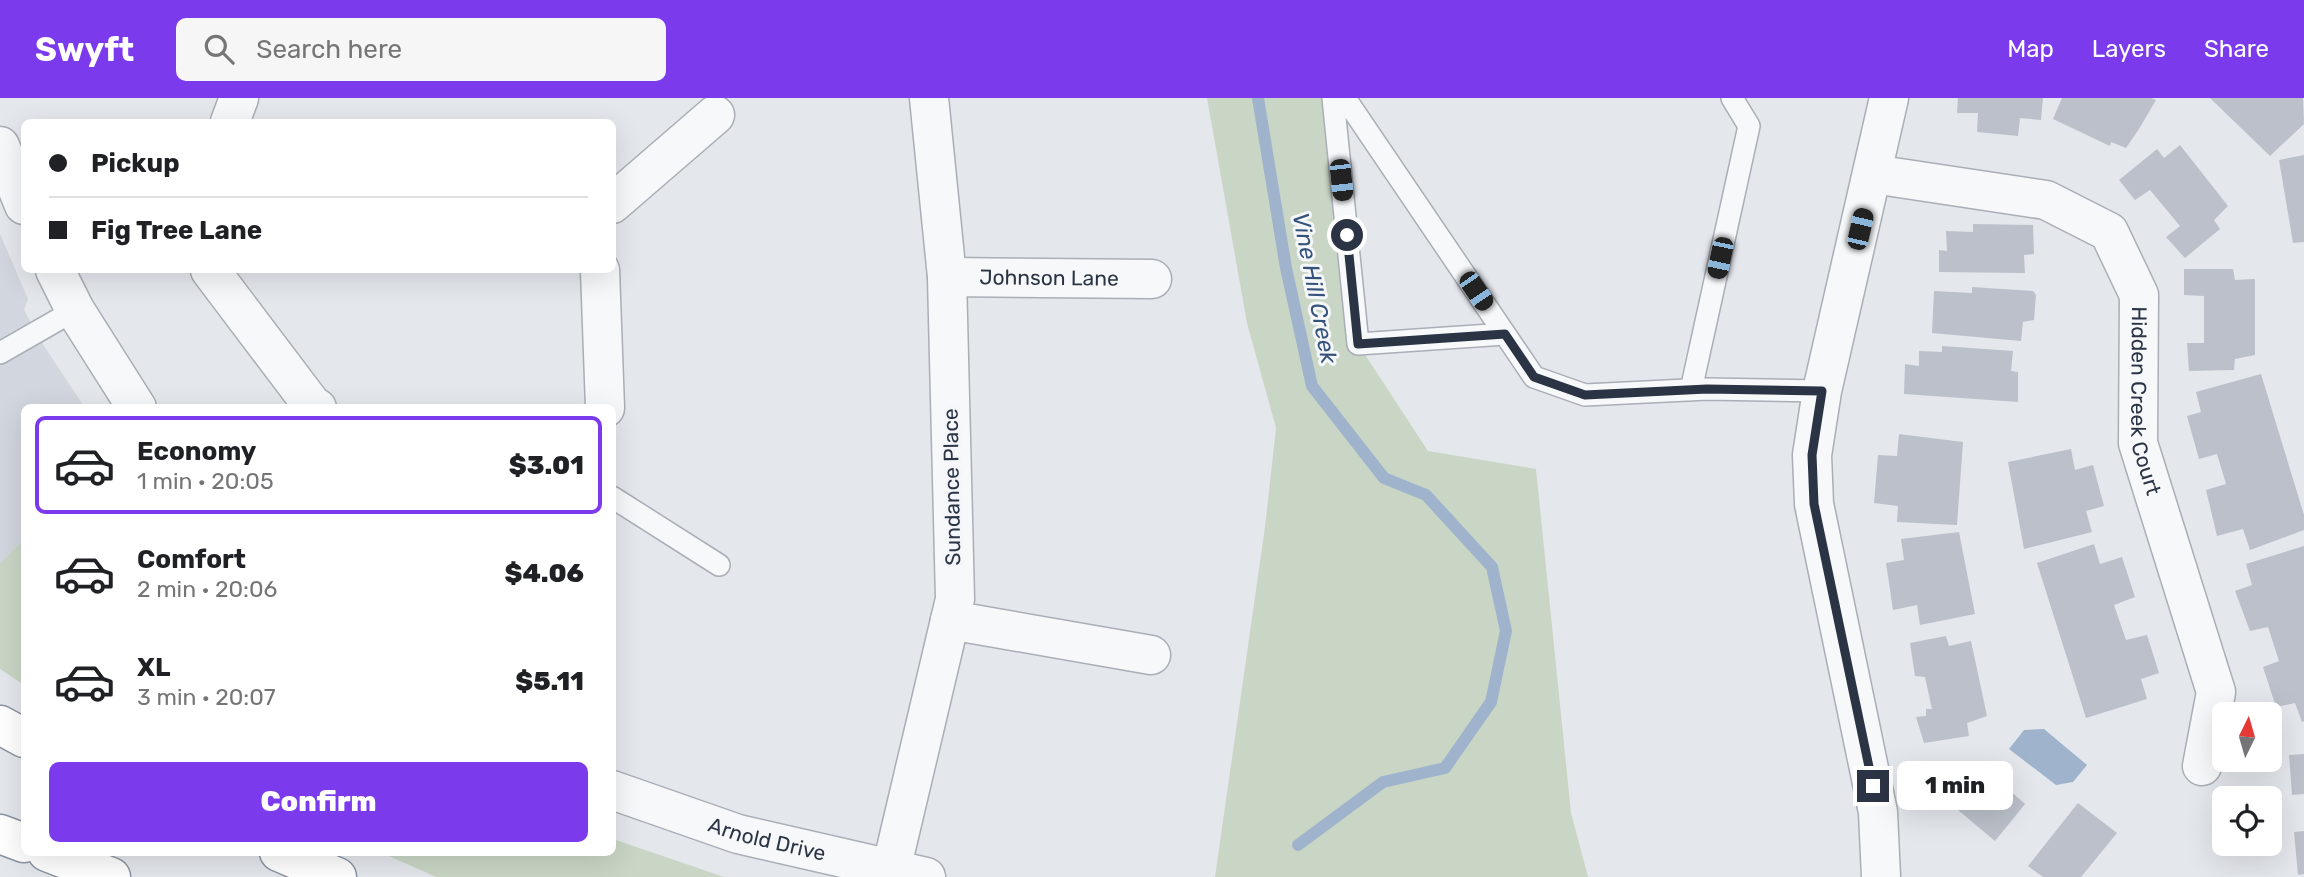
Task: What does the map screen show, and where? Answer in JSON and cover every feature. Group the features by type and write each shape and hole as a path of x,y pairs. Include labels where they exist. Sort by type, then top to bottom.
{"highway":[{"path":"0,725 21,736"},
{"path":"0,834 21,842"},
{"path":"57,856 111,877"},
{"path":"288,856 337,877"}],"street":[{"path":"231,119 239,98"},
{"name":"Sundance Place","path":"908,874 955,599 947,277 929,98"},
{"path":"1881,877 1878,812 1814,504 1812,455 1822,391 1889,98"},
{"path":"616,201 715,115"},
{"path":"0,146 21,198"},
{"name":"Hidden Creek Court","path":"1873,174 2046,200 2109,232 2140,295 2138,443 2216,692 2202,766"},
{"path":"56,273 75,310 134,404"},
{"path":"212,273 311,404"},
{"path":"600,273 605,404"},
{"name":"Johnson Lane","path":"947,277 1152,279"},
{"path":"950,620 1151,655"},
{"name":"Arnold Drive","path":"616,791 737,834 908,874"}],"lane":[{"path":"1333,98 1358,344 1505,334"},
{"path":"1345,98 1534,377 1585,395 1691,390 1822,391"},
{"path":"1691,390 1749,126 1732,98"},
{"path":"0,353 75,310"},
{"path":"616,501 719,565"}],"shaded area":[{"path":"0,234 28,299 24,310 82,404 21,404 21,542 0,563"}],"green space":[{"path":"1207,98 1333,98 1358,344 1428,451 1536,469 1571,813 1588,877 1215,877 1265,527 1276,428 1247,323"},
{"path":"21,542 21,683 0,669 0,563"},
{"path":"616,840 724,877 436,877 389,856 616,856"}],"water":[{"path":"2044,729 2087,765 2073,782 2056,785 2009,749 2024,730"}],"building":[{"path":"1958,98 2043,98 2041,120 2020,118 2018,136 1977,132 1978,113 1957,113"},
{"path":"2062,98 2156,100 2126,148 2111,142 2110,146 2053,119"},
{"path":"2210,98 2303,98 2304,124 2270,156"},
{"path":"2180,145 2228,206 2214,220 2220,229 2185,258 2166,237 2180,226 2150,190 2135,200 2119,180 2157,149 2164,158"},
{"path":"2304,155 2304,242 2293,243 2279,160"},
{"path":"1973,224 2033,225 2034,254 2024,255 2025,273 1939,272 1939,250 1947,251 1946,231 1973,232"},
{"path":"2184,269 2233,269 2235,280 2255,279 2255,355 2235,359 2234,370 2189,371 2187,343 2204,343 2204,296 2184,295"},
{"path":"1972,287 2033,291 2036,295 2034,320 2023,322 2021,341 1932,333 1934,291 1972,293"},
{"path":"1942,346 2013,351 2011,371 2018,372 2018,402 1904,394 1905,364 1919,366 1919,351 1942,352"},
{"path":"2261,374 2304,515 2304,530 2250,550 2243,529 2217,536 2206,490 2226,484 2217,454 2199,459 2187,416 2201,412 2196,392"},
{"path":"1899,434 1963,442 1957,525 1897,522 1898,506 1874,503 1878,455 1897,456"},
{"path":"2071,449 2075,470 2093,465 2104,506 2086,511 2092,532 2024,549 2008,462"},
{"path":"1959,532 1975,614 1920,625 1917,605 1893,610 1886,563 1904,560 1901,539"},
{"path":"2094,544 2100,564 2122,557 2135,597 2114,605 2126,640 2147,635 2159,673 2141,679 2147,699 2086,718 2037,563"},
{"path":"2304,546 2302,722 2295,703 2282,706 2282,702 2274,702 2263,667 2279,661 2268,627 2250,631 2235,591 2252,585 2246,564"},
{"path":"1946,636 1949,646 1971,641 1987,716 1967,723 1969,736 1924,743 1916,717 1926,716 1926,709 1932,709 1925,677 1915,676 1910,643"},
{"path":"2304,754 2304,794 2292,795 2289,755"},
{"path":"1975,766 1996,783 1998,780 2025,804 1995,841 1946,800"},
{"path":"2078,803 2117,833 2081,877 2043,877 2028,866"},
{"path":"2304,831 2304,874 2298,875 2294,832"}],"waterway":[{"name":"Vine Hill Creek","path":"1258,98 1286,268 1312,386 1384,478 1426,495 1492,567 1506,631 1491,702 1445,768 1383,782 1298,845"}],"route":[{"path":"1347,235 1358,344 1505,334 1534,377 1585,395 1707,389 1822,391 1812,455 1814,504 1873,786"}]}
